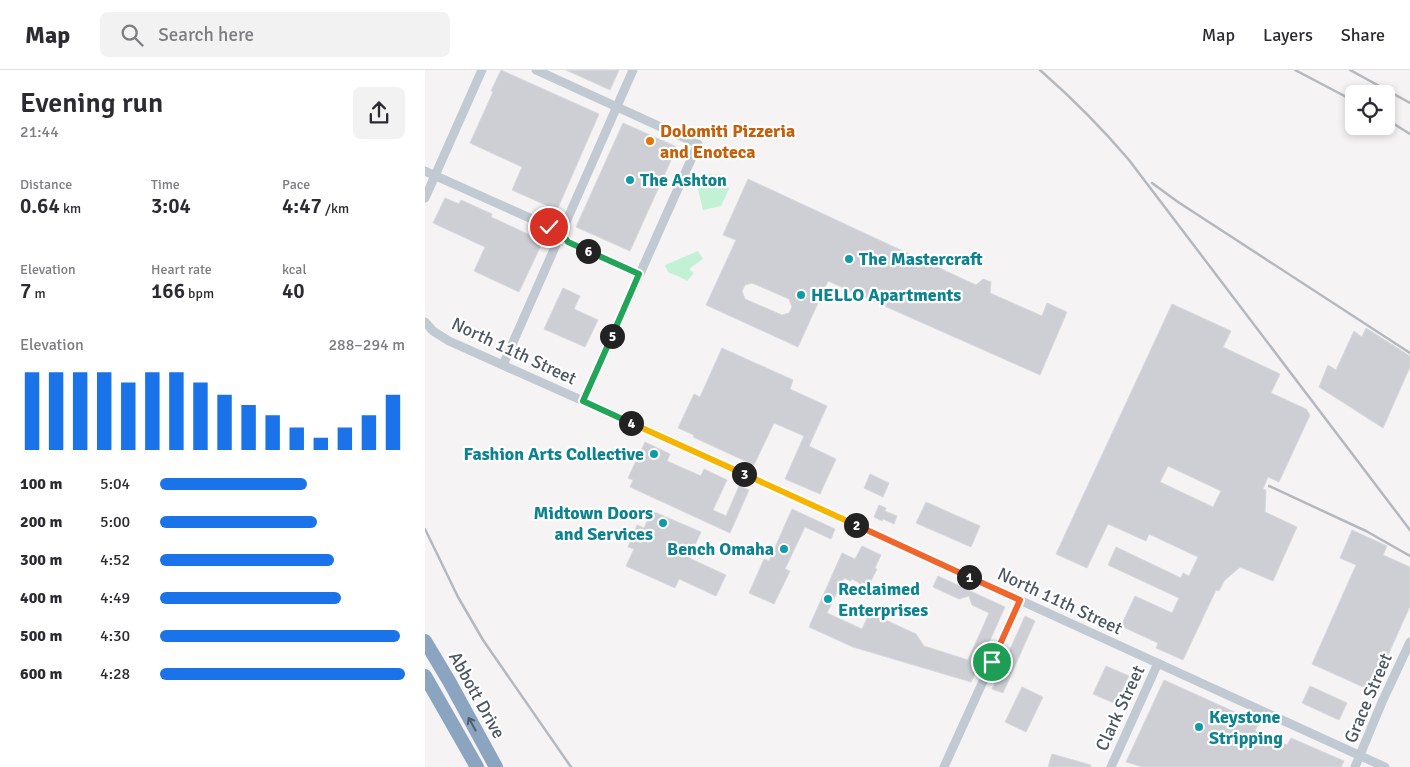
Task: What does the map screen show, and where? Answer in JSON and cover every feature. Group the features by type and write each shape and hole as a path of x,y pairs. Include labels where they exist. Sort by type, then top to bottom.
{"highway":[{"name":"Abbott Drive","path":"425,641 496,767"},
{"name":"Abbott Drive","path":"425,676 477,767"}],"street":[{"path":"425,198 482,70"},
{"path":"536,70 698,144 583,401"},
{"path":"503,365 633,70"},
{"path":"425,171 561,232 568,242 639,274"},
{"name":"North 11th Street","path":"425,322 441,337 1385,767"},
{"path":"944,767 1020,600"},
{"name":"Grace Street","path":"1355,767 1410,642"},
{"name":"Clark Street","path":"1111,767 1158,663"}],"green space":[{"path":"702,174 724,175 729,189 721,206 703,210 697,185"},
{"path":"698,251 703,259 689,269 694,273 687,281 668,272 665,265"}],"building":[{"path":"501,70 599,114 557,210 512,190 522,167 470,143"},
{"path":"566,70 619,70 610,90"},
{"name":"The Ashton","path":"623,123 677,147 630,251 576,227"},
{"name":"The Mastercraft","path":"748,179 976,285 983,279 991,282 990,293 1042,316 1047,303 1067,312 1040,375 828,281 798,347 706,305 736,240 723,235","holes":["752,283 789,299 792,307 789,313 782,315 745,299 742,291 745,285"]},
{"path":"445,198 459,204 461,200 492,214 491,217 543,241 519,292 474,271 485,247 433,223"},
{"path":"563,288 580,296 574,309 598,320 585,347 544,329"},
{"path":"1172,304 1231,331 1223,347 1280,374 1271,393 1306,409 1310,415 1279,482 1268,477 1263,489 1266,490 1265,512 1297,527 1273,581 1240,567 1224,581 1219,591 1216,590 1183,660 1156,648 1158,643 1121,626 1135,596 1172,613 1179,598 1108,565 1116,547 1181,578 1183,573 1189,576 1198,557 1149,534 1146,541 1108,524 1087,568 1056,554","holes":["1168,466 1221,491 1213,507 1160,482"]},
{"path":"1366,328 1410,356 1410,367 1383,428 1319,387 1328,365 1336,370 1354,331 1362,337"},
{"path":"722,348 793,380 790,389 827,406 809,446 836,459 820,494 785,479 804,436 774,423 754,465 693,437 694,435 678,428 694,394 700,397"},
{"path":"645,442 670,454 667,461 701,476 704,469 727,480 713,510 726,516 739,486 749,490 730,533 630,487 633,480 628,478"},
{"path":"870,474 889,483 883,497 864,488"},
{"path":"926,502 980,526 971,547 916,523"},
{"path":"879,505 886,508 885,511 897,516 894,524 874,517"},
{"name":"Bench Omaha","path":"792,509 835,529 831,539 805,527 785,569 790,571 774,604 749,593 764,559 769,561"},
{"path":"652,511 701,532 689,558 726,575 716,596 679,579 675,588 626,566 634,549 628,547 637,525 644,528"},
{"path":"1352,530 1387,546 1383,555 1410,567 1410,606 1372,691 1312,664 1356,565 1340,558"},
{"path":"862,546 881,555 869,585 844,578 827,613 862,629 869,614 877,616 916,634 924,646 968,660 989,613 972,605 969,596 959,599 933,587 938,576 1005,607 971,682 853,647 809,627 842,553 855,559"},
{"path":"1025,616 1035,621 1003,693 992,689"},
{"path":"1106,666 1129,676 1116,704 1093,694"},
{"name":"Keystone Stripping","path":"1164,680 1259,723 1255,731 1287,745 1291,738 1344,761 1341,767 1143,767 1126,762"},
{"path":"1310,686 1347,703 1339,720 1302,703"},
{"path":"1022,687 1043,697 1026,732 1005,722"},
{"path":"1052,754 1091,765 1091,767 1048,767"}],"railway":[{"path":"1040,70 1086,113 1129,160 1410,530"},
{"path":"1295,70 1345,96"},
{"path":"1350,70 1410,103"},
{"path":"1395,125 1410,134"},
{"path":"1152,183 1178,202 1410,353"},
{"path":"1269,486 1366,531 1410,556"},
{"path":"425,529 458,597 483,640 571,767"}],"place":[{"name":"Dolomiti Pizzeria and Enoteca","path":"650,141"},
{"name":"The Ashton","path":"630,180"},
{"name":"The Mastercraft","path":"849,259"},
{"name":"HELLO Apartments","path":"801,295"},
{"name":"Fashion Arts Collective","path":"654,454"},
{"name":"Midtown Doors and Services","path":"663,523"},
{"name":"Bench Omaha","path":"784,549"},
{"name":"Reclaimed Enterprises","path":"828,599"},
{"name":"Keystone Stripping","path":"1199,727"}],"route":[{"path":"549,227 561,232 568,242 639,274 583,401 1020,600 992,662"}]}
